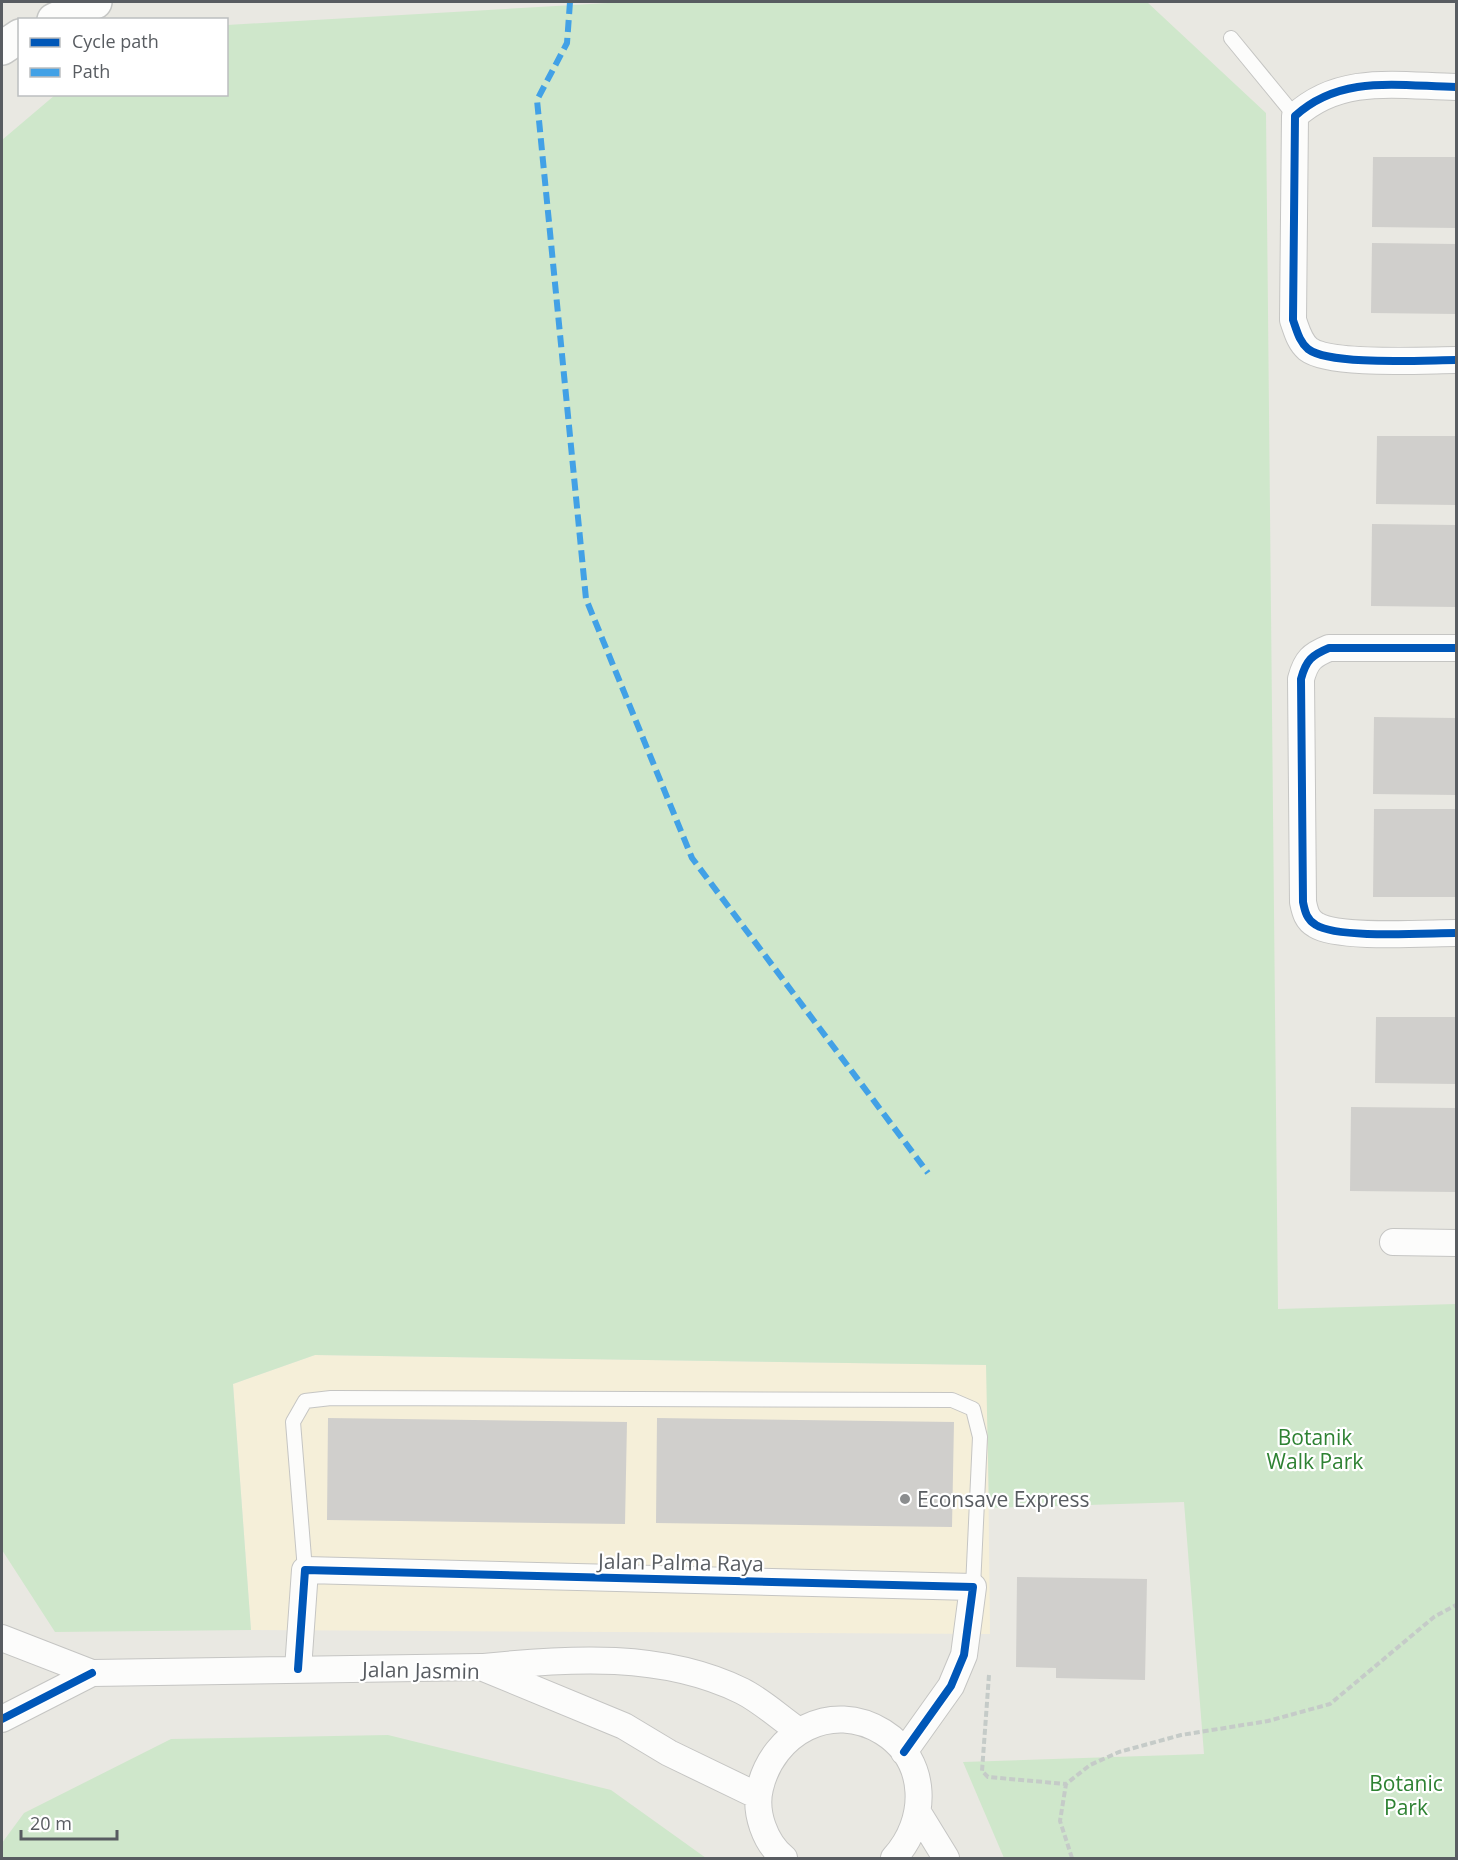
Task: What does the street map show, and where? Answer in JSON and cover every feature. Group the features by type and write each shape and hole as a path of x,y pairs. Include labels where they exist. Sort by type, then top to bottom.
{"main road":[{"path":"59,18 95,2"},
{"path":"2,48 18,37"}],"street":[{"path":"1456,87 1378,85 1349,87 1328,94 1308,105 1295,116 1293,320 1299,338 1309,350 1349,359 1456,360"},
{"path":"1456,648 1329,648 1312,656 1305,664 1301,678 1303,902 1307,918 1318,927 1340,932 1456,933"},
{"path":"1393,1242 1456,1243"},
{"path":"298,1670 305,1570"},
{"name":"Jalan Palma Raya","path":"305,1570 973,1587"},
{"path":"904,1752 951,1686 964,1655 973,1587"},
{"name":"Jalan Jasmin","path":"2,1638 92,1673 481,1667 624,1726 669,1753 758,1796"},
{"path":"481,1667 558,1659 616,1661 676,1670 743,1692 798,1731"},
{"name":"Jalan Jasmin","path":"2,1719 92,1673"},
{"path":"784,1858 767,1838 760,1818 758,1796 764,1770 778,1747 798,1731 826,1721 855,1721 883,1732 904,1752 918,1781 919,1815 907,1845 894,1858"},
{"path":"919,1815 946,1858"}],"lane":[{"path":"1231,38 1295,116"},
{"path":"305,1570 293,1422 305,1401 331,1398 952,1400 973,1409 980,1437 973,1587"}],"path":[{"path":"1072,1858 1060,1821 1066,1784 1090,1765 1119,1752 1181,1735 1268,1721 1330,1704 1434,1617 1456,1605"},
{"path":"989,1667 982,1771 988,1777 1066,1784"}],"shaded area":[{"path":"315,1355 987,1365 990,1634 251,1630 233,1384"}],"green space":[{"path":"625,2 1147,2 1266,113 1278,1309 1456,1304 1456,1858 1004,1858 963,1762 1204,1754 1184,1502 989,1508 986,1365 315,1355 233,1384 251,1630 55,1632 2,1550 2,140 54,96 228,96 228,25"},
{"path":"388,1735 611,1790 706,1858 2,1858 2,1843 24,1813 171,1739"}],"building":[{"path":"1373,157 1456,157 1456,228 1372,227"},
{"path":"1372,243 1456,244 1456,314 1371,313"},
{"path":"1377,436 1456,436 1456,505 1376,504"},
{"path":"1372,524 1456,525 1456,607 1371,606"},
{"path":"1374,717 1456,718 1456,795 1373,794"},
{"path":"1374,809 1456,809 1456,897 1373,897"},
{"path":"1376,1017 1456,1017 1456,1084 1375,1083"},
{"path":"1351,1107 1456,1108 1456,1192 1350,1191"},
{"path":"328,1418 627,1422 625,1524 327,1520"},
{"path":"657,1418 954,1422 952,1527 656,1523"},
{"path":"1017,1577 1147,1579 1145,1680 1056,1678 1056,1668 1016,1667"}],"marked path":[{"path":"570,2 567,43 537,100 586,599 692,858 928,1173"}],"cycle path":[{"path":"1456,87 1371,85 1351,88 1313,103 1295,116 1293,320 1305,346 1319,354 1357,360 1456,360"},
{"path":"1456,648 1329,648 1310,659 1301,679 1303,902 1308,918 1316,925 1327,929 1362,934 1456,933"},
{"path":"298,1669 305,1570 973,1587 964,1655 951,1686 904,1752"},
{"path":"2,1719 92,1673"}],"place":[{"name":"Econsave Express","path":"905,1499"}],"park label":[{"name":"Botanik Walk Park","path":"1315,1449"},
{"name":"Botanic Park","path":"1406,1795"}]}
